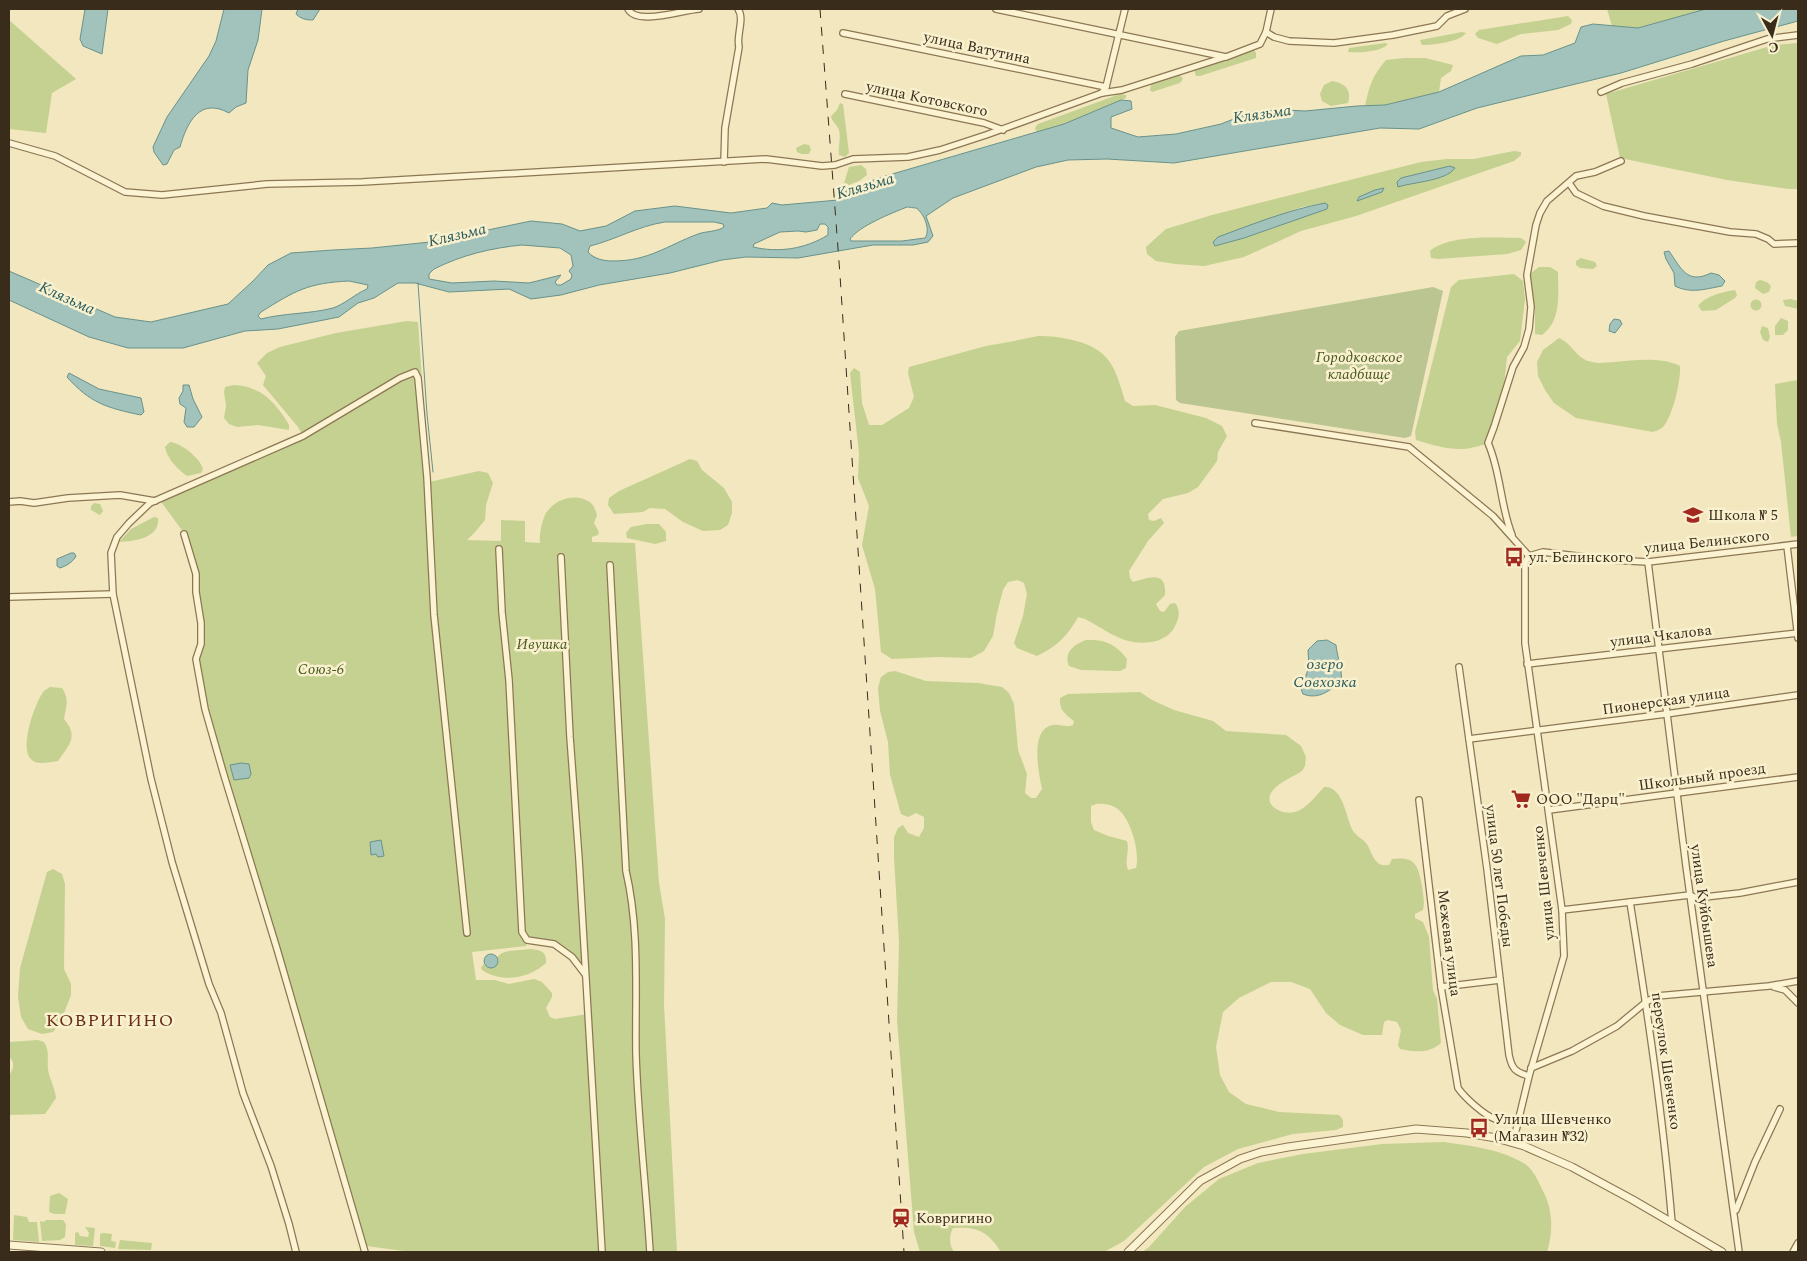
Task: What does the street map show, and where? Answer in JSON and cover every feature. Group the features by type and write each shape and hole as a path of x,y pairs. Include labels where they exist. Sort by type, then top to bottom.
{"street":[{"path":"628,9 630,13 636,16 646,18 699,9"},
{"path":"724,162 725,128 739,48 737,36 741,16 738,9"},
{"path":"996,9 1226,57"},
{"path":"1102,93 1106,87 1125,9"},
{"path":"9,143 55,156 125,192 162,196 266,184 362,182 766,159 822,166 835,165 853,159 908,158 1003,130 1102,93 1122,90 1226,57 1260,44 1266,32 1271,9"},
{"path":"1266,32 1274,37 1289,41 1334,44 1437,26 1447,16 1464,9"},
{"name":"улица Ватутина","path":"843,33 1106,87"},
{"path":"1601,92 1622,83 1692,64 1767,39 1798,35"},
{"name":"улица Котовского","path":"845,94 984,123 1003,130"},
{"path":"1512,535 1507,523 1495,462 1488,443 1513,367 1524,347 1529,328 1531,307 1527,275 1536,225 1547,201 1576,176 1595,172 1621,161"},
{"path":"1568,184 1576,193 1603,206 1644,216 1730,232 1756,234 1774,244 1798,243"},
{"path":"296,1252 271,1166 243,1093 221,1013 209,984 172,862 151,779 113,594 111,553 117,537 129,523 155,501 303,436 400,378 415,372 418,378 427,477 434,616 467,933"},
{"path":"1256,423 1409,448 1494,516 1529,556"},
{"path":"9,502 34,503 120,494 155,501"},
{"path":"184,534 196,574 201,644 196,659 205,709 365,1252"},
{"name":"улица Белинского","path":"1529,556 1543,552 1611,560 1648,562 1798,544"},
{"path":"1787,546 1798,634"},
{"path":"499,549 522,932 526,940 554,944 572,957 585,975"},
{"name":"улица Шевченко","path":"1513,1143 1531,1068 1564,956 1562,910 1525,643 1525,562 1529,556"},
{"path":"561,557 570,737 602,1252"},
{"name":"улица Куйбышева","path":"1648,562 1676,793 1739,1252"},
{"path":"610,565 626,871 630,891 636,981 636,1054 650,1252"},
{"path":"9,598 113,594"},
{"name":"улица Чкалова","path":"1527,664 1798,634"},
{"name":"улица 50 лет Победы","path":"1459,667 1470,739 1510,1062 1515,1071 1529,1076"},
{"name":"Пионерская улица","path":"1470,739 1798,695"},
{"name":"Школьный проезд","path":"1549,810 1798,777"},
{"name":"Межевая улица","path":"1419,800 1442,987 1458,1088 1463,1096 1485,1114 1495,1119 1519,1119"},
{"path":"1562,910 1690,895 1696,898 1740,893 1798,882"},
{"name":"переулок Шевченко","path":"1630,902 1646,1002 1666,1154 1672,1223"},
{"path":"1442,987 1500,980"},
{"path":"1531,1068 1572,1051 1617,1026 1646,1002 1657,996 1798,982"},
{"path":"1769,986 1785,990 1798,1003"},
{"path":"1735,1212 1780,1109"},
{"path":"1128,1252 1200,1181 1240,1159 1261,1152 1416,1130 1467,1133 1513,1143 1572,1168 1722,1252"},
{"path":"1793,1252 1798,1242"},
{"path":"9,1245 101,1252"}],"green space":[{"path":"1607,9 1706,9 1638,28 1612,26"},
{"path":"1568,16 1572,20 1571,24 1558,30 1521,34 1497,44 1478,38 1475,34 1479,30"},
{"path":"9,20 76,79 52,93 46,133 9,129"},
{"path":"1462,32 1466,33 1458,39 1446,42 1422,45 1420,40"},
{"path":"1798,43 1798,189 1727,180 1620,158 1606,94 1774,45"},
{"path":"1388,44 1380,49 1348,52 1349,48"},
{"path":"1254,50 1256,58 1196,76 1194,69"},
{"path":"1425,58 1453,65 1451,71 1441,78 1439,92 1385,105 1365,106 1372,81 1386,60"},
{"path":"1180,75 1183,79 1180,83 1152,92 1150,90 1151,84"},
{"path":"1332,81 1340,83 1348,90 1348,103 1331,106 1322,101 1320,94 1324,85"},
{"path":"1120,94 1126,95 1126,98 1064,124 1037,132 1035,128 1038,124"},
{"path":"840,103 843,104 849,153 845,157 839,155 839,130 831,116 837,110"},
{"path":"804,144 809,145 811,149 809,154 797,152 796,148"},
{"path":"1514,151 1521,152 1521,155 1514,161 1356,216 1301,231 1244,257 1204,266 1156,261 1147,254 1146,247 1166,229 1212,215 1421,162 1447,159 1474,159","holes":["1422,173 1398,186 1401,178","1325,203 1327,209 1244,238 1215,246 1218,237 1302,207"]},
{"path":"861,165 866,169 867,175 849,185 844,183 849,167"},
{"path":"1521,238 1526,242 1521,250 1507,254 1431,258 1430,251 1449,242 1461,239"},
{"path":"1581,258 1595,262 1597,266 1593,269 1580,268 1576,265 1576,261"},
{"path":"1539,267 1550,267 1558,272 1558,306 1556,314 1553,322 1542,335 1535,334 1535,309 1531,285 1531,273"},
{"path":"1514,274 1523,281 1525,299 1520,341 1507,357 1502,405 1488,443 1469,448 1452,449 1416,440 1415,432 1451,287 1459,280"},
{"path":"1760,280 1767,282 1771,286 1769,292 1763,294 1755,288 1756,282"},
{"name":"Городковское кладбище","path":"1433,287 1443,291 1411,436 1405,438 1180,403 1176,400 1175,337 1179,331"},
{"path":"1735,290 1737,295 1735,298 1716,310 1702,311 1698,306 1710,297"},
{"path":"1791,299 1798,301 1798,309 1785,306 1783,300"},
{"path":"1754,300 1758,300 1761,305 1760,309 1754,310 1751,307 1751,303"},
{"path":"1781,318 1788,321 1788,330 1783,335 1775,335 1775,326"},
{"path":"407,321 418,322 429,482 479,471 488,473 493,483 486,505 485,520 467,540 501,541 501,520 525,521 525,542 540,543 543,520 550,508 567,498 580,498 592,504 596,511 597,515 594,523 599,532 598,535 592,537 592,542 635,543 659,883 665,919 664,1005 677,1252 412,1252 366,1246 361,1239 240,831 197,669 201,644 196,574 184,533 159,499 303,436 298,427 263,385 266,376 257,363 267,353 280,347 336,333","holes":["527,941 554,944 572,957 585,975 588,1014 555,1019 550,1017 546,1008 552,993 542,982 534,979 509,984 495,980 476,980 472,952 526,946"]},
{"path":"1762,326 1768,328 1770,337 1768,342 1763,340 1760,332"},
{"path":"1038,336 1076,341 1086,344 1103,354 1114,370 1125,401 1133,406 1155,405 1206,418 1222,426 1227,436 1218,452 1217,461 1198,487 1188,493 1163,499 1148,514 1149,520 1154,521 1161,518 1164,523 1148,541 1129,571 1133,582 1155,577 1163,581 1165,595 1156,604 1160,611 1164,612 1170,604 1175,603 1179,612 1176,625 1170,633 1161,639 1145,643 1119,638 1078,617 1061,640 1037,656 1017,648 1014,643 1023,616 1027,594 1024,583 1018,580 1008,582 1003,590 993,636 984,651 971,658 892,659 881,652 875,589 862,545 869,506 858,478 859,453 850,373 854,368 860,372 862,403 869,425 882,425 909,408 914,397 908,373 909,367 986,346"},
{"path":"1559,338 1582,358 1592,362 1657,360 1680,366 1676,398 1667,422 1663,427 1653,432 1576,418 1554,403 1538,376 1537,362 1543,350"},
{"path":"1798,380 1798,536 1791,537 1781,442 1777,424 1775,384"},
{"path":"234,385 244,386 267,397 284,417 289,425 289,430 258,425 237,427 229,424 224,418 226,406 224,392 225,387"},
{"path":"170,442 184,448 198,460 203,469 201,473 187,476 176,467 165,447"},
{"path":"690,459 697,461 702,470 724,488 732,502 732,513 728,525 720,530 703,531 683,522 665,509 650,508 643,512 614,514 608,505 609,498 619,491"},
{"path":"94,503 100,504 103,511 100,515 91,510 91,506"},
{"path":"154,517 158,518 158,525 151,534 132,541 119,542 131,529"},
{"path":"659,524 666,532 666,541 655,544 627,538 626,533 631,527"},
{"path":"1086,640 1099,640 1114,646 1127,659 1126,668 1120,671 1081,670 1069,666 1068,657 1071,649"},
{"path":"895,671 926,681 978,683 1002,687 1009,693 1014,704 1018,750 1027,774 1025,793 1031,798 1036,798 1042,789 1037,753 1041,735 1046,728 1053,725 1073,725 1074,721 1065,714 1060,706 1060,698 1068,694 1140,692 1174,710 1213,721 1226,731 1286,735 1301,746 1306,757 1305,766 1302,771 1273,790 1270,795 1271,805 1279,811 1295,812 1307,805 1324,787 1330,788 1336,791 1340,797 1353,831 1366,843 1378,863 1389,865 1392,859 1400,858 1415,864 1422,886 1424,904 1423,910 1415,914 1415,918 1423,922 1429,937 1433,990 1437,999 1441,1043 1427,1051 1400,1049 1398,1045 1401,1030 1397,1022 1388,1020 1384,1022 1382,1035 1363,1035 1340,1025 1326,1013 1310,989 1291,982 1271,982 1239,998 1223,1012 1216,1047 1220,1075 1229,1092 1246,1104 1279,1112 1339,1115 1343,1120 1343,1127 1336,1130 1293,1134 1238,1149 1204,1167 1124,1241 1104,1252 1001,1252 987,1235 976,1229 953,1228 950,1243 954,1252 920,1252 914,1232 897,1020 899,942 894,837 898,828 903,825 908,833 919,837 924,828 924,817 916,813 908,817 901,814 890,775 888,742 880,711 878,688 881,677 888,672","holes":["1099,804 1110,805 1125,817 1132,831 1136,847 1136,868 1128,870 1127,841 1094,830 1091,822 1091,806"]},
{"path":"50,687 62,688 66,696 67,703 64,719 72,736 69,745 58,761 40,763 31,759 28,753 27,736 36,705 44,691"},
{"path":"53,869 62,874 65,884 64,969 71,984 71,995 61,1021 53,1032 42,1034 28,1029 21,1017 18,997 20,968 47,872"},
{"path":"531,949 543,952 546,959 546,963 532,973 506,978 498,977 482,970 481,967 484,964 486,967 499,961 497,957 502,953"},
{"path":"38,1040 44,1042 47,1049 48,1070 56,1098 45,1114 9,1115 9,1076 13,1068 13,1062 9,1056 9,1042"},
{"path":"1444,1142 1506,1155 1525,1164 1534,1173 1549,1207 1551,1230 1547,1252 1142,1252 1149,1247 1185,1207 1219,1179 1258,1163 1303,1154 1382,1144"},
{"path":"59,1193 68,1199 65,1214 49,1212 50,1196"},
{"path":"14,1215 27,1217 29,1222 37,1222 39,1242 13,1240"},
{"path":"46,1220 63,1220 66,1224 65,1237 60,1240 42,1241 40,1221 44,1222"},
{"path":"85,1227 95,1228 93,1246 75,1245 75,1233 78,1232 80,1236 88,1237 89,1233"},
{"path":"100,1234 112,1234 111,1241 116,1242 115,1248 100,1246"},
{"path":"120,1240 152,1243 151,1250 118,1249"}],"water":[{"path":"85,9 108,9 102,54 83,46 80,39"},
{"path":"224,9 262,9 258,40 248,70 246,103 236,107 229,113 210,108 196,115 187,129 180,147 174,150 167,164 163,165 154,152 153,147 167,117 209,56 216,41"},
{"path":"298,9 320,9 313,20 298,16 296,14"},
{"name":"Клязьма","path":"1706,9 1798,9 1798,21 1724,41 1621,73 1477,108 1419,129 1380,128 1174,163 1107,159 1068,160 1036,167 953,198 926,216 933,236 928,242 913,245 873,245 798,258 746,257 722,260 670,273 599,285 561,295 531,299 509,289 449,292 415,283 398,283 374,298 358,303 339,317 278,329 245,331 183,348 128,348 89,337 9,300 9,271 115,317 151,322 228,304 268,265 291,253 430,242 531,221 562,224 580,231 606,226 635,211 675,206 731,213 767,208 772,203 782,205 838,200 848,189 882,177 1064,124 1121,100 1131,101 1132,109 1111,117 1111,128 1138,137 1176,134 1221,124 1254,111 1305,111 1385,105 1439,92 1521,56 1543,55 1575,43 1581,27 1593,24 1638,28","holes":["907,207 916,208 924,218 927,226 927,235 925,238 902,241 851,241 850,239 854,234 876,220","665,222 714,222 723,224 724,227 698,234 647,256 637,258 606,261 596,258 588,252 590,246","820,224 825,224 828,227 828,235 801,247 782,250 753,247 754,244 780,232 817,230","522,245 560,248 571,255 573,266 569,271 572,275 571,279 561,285 557,285 555,282 561,275 529,283 494,281 452,283 429,279 429,274 434,269 445,264 466,256","349,281 368,285 367,289 333,308 261,319 258,316 261,312 293,293 322,284"]},
{"path":"1450,166 1455,168 1444,176 1398,187 1397,182 1401,178"},
{"path":"1384,188 1382,192 1357,201 1359,197"},
{"path":"1325,203 1328,205 1327,209 1244,238 1215,246 1213,242 1218,237 1271,218"},
{"path":"1669,251 1681,269 1690,276 1703,276 1711,273 1719,275 1725,281 1722,286 1698,290 1687,290 1675,286 1674,273 1664,252"},
{"path":"1614,319 1620,320 1622,324 1615,333 1609,331 1610,324"},
{"path":"69,373 99,389 141,398 144,412 141,415 118,410 92,399 67,377"},
{"path":"183,385 189,385 193,399 202,417 194,427 187,427 184,422 186,408 180,404 179,398 183,391"},
{"path":"74,553 76,556 71,562 60,568 57,566 57,559"},
{"name":"озеро Совхозка","path":"1327,640 1336,645 1341,681 1324,694 1308,696 1303,694 1301,689 1309,667 1308,650 1317,641"},
{"path":"249,764 251,774 249,778 234,780 230,765"},
{"path":"381,840 384,856 371,855 370,842"},
{"path":"491,954 496,956 498,961 496,966 491,968 486,966 484,961 486,956"}],"waterway":[{"path":"418,283 433,472"}],"railway":[{"path":"820,9 840,275 904,1252"}],"place":[{"name":"Школа № 5","path":"1693,515"},
{"name":"ул. Белинского","path":"1514,557"},
{"name":"ООО \"Дарц\"","path":"1521,799"},
{"name":"Улица Шевченко (Магазин №32)","path":"1479,1128"},
{"name":"Ковригино","path":"901,1218"}],"district":[{"name":"КОВРИГИНО","path":"110,1020"}],"park label":[{"name":"Ивушка","path":"542,644"},
{"name":"Союз-6","path":"321,669"}]}
